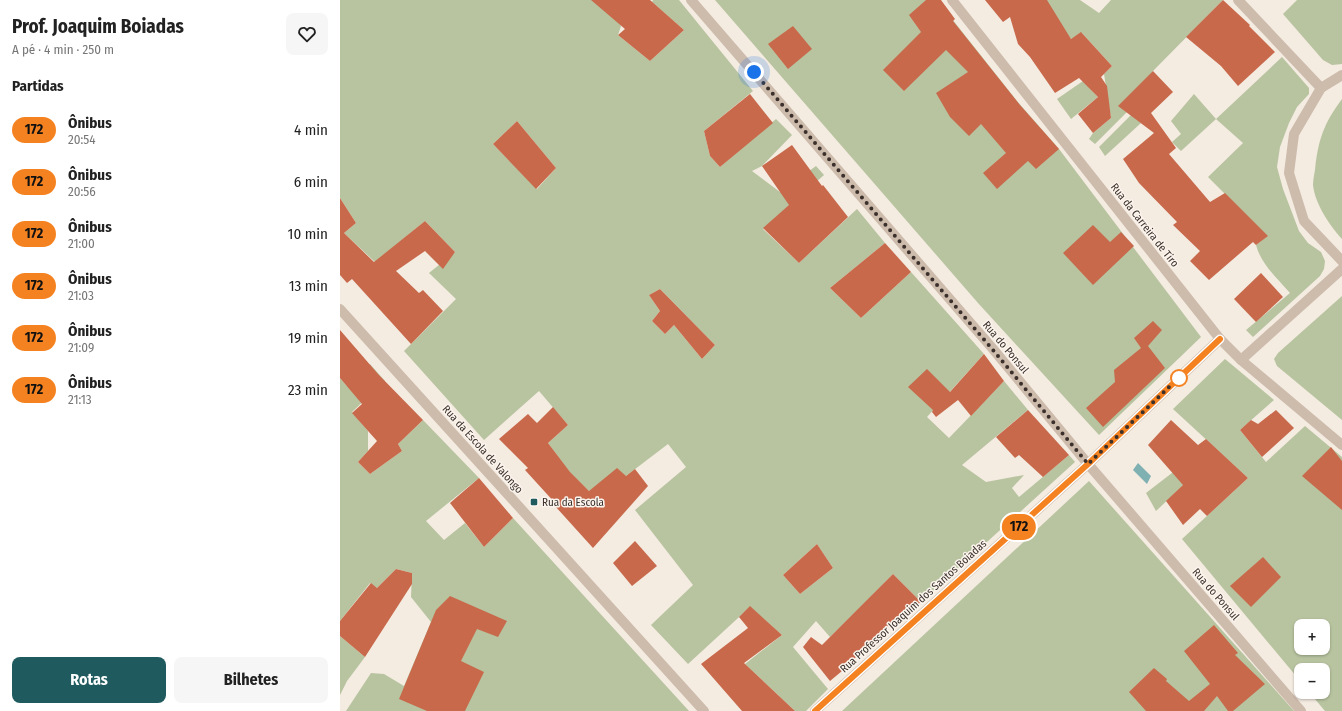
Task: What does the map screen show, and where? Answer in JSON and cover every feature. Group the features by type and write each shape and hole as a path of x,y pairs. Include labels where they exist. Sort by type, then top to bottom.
{"street":[{"name":"Rua do Ponsul","path":"692,0 988,343 1088,464 1301,711"},
{"name":"Rua da Carreira de Tiro","path":"952,0 1220,339 1241,360 1342,444"},
{"path":"1238,0 1321,88"},
{"path":"1342,75 1321,88 1294,134 1289,174 1304,221 1342,260"},
{"path":"1241,360 1342,269"},
{"name":"Rua da Escola de Valongo","path":"340,309 704,711"},
{"name":"Rua Professor Joaquim dos Santos Boiadas","path":"815,711 1088,464 1220,339"}],"green space":[{"path":"340,0 606,0 621,26 618,35 650,61 684,30 652,2 653,0 679,0 753,91 704,131 710,156 720,167 776,119 792,135 762,166 752,171 780,192 816,166 824,175 763,229 799,263 857,209 885,243 830,288 861,318 911,272 984,354 927,417 949,438 1004,381 1028,410 962,465 986,482 1024,475 1012,488 1019,497 1069,455 1075,462 921,602 893,574 830,637 816,621 793,647 828,689 806,711 795,711 745,664 782,635 750,607 688,664 651,625 693,585 635,510 686,467 668,444 626,476 589,491 570,473 548,443 568,425 539,391 484,440 404,351 456,299 429,273 455,252 425,221 375,262 344,233 356,223 340,198","holes":["517,121 556,168 537,189 493,144","660,289 715,345 702,359 674,325 665,334 652,321 660,311 649,295","817,544 833,568 800,594 783,575"]},
{"path":"715,0 937,0 1017,101 1059,149 1201,337 1099,435 978,303"},
{"path":"1041,0 1080,0 1099,13 1111,0 1223,0 1153,71 1127,112 1095,144 1089,139 1093,133 1111,118 1104,74 1112,66 1082,33 1071,39"},
{"path":"1297,0 1342,0 1342,64 1332,65 1323,60 1283,14"},
{"path":"1282,57 1309,88 1309,94 1297,107 1289,123 1280,147 1277,167 1283,189 1299,231 1308,243 1321,252 1325,261 1324,269 1320,276 1253,337 1246,330 1290,293 1270,270 1258,252 1256,245 1267,236 1208,177 1243,143 1216,119"},
{"path":"1083,81 1098,97 1071,119 1057,99"},
{"path":"1194,94 1216,119 1181,151 1172,142 1181,134 1171,121"},
{"path":"1342,99 1342,239 1320,207 1313,185 1318,150 1323,132 1326,124"},
{"path":"1131,115 1141,123 1105,156 1099,147"},
{"path":"1342,296 1342,420 1277,366 1274,359 1278,353"},
{"path":"1225,359 1274,400 1240,430 1266,462 1305,426 1342,457 1342,711 1325,711 1315,699 1330,699 1330,663 1294,663 1294,674 1182,539 1248,478 1173,409"},
{"path":"370,364 385,381 352,412 368,431 368,451 358,462 370,474 402,451 398,444 423,420 479,478 426,521 444,540 465,523 484,547 513,518 689,711 346,711 371,673 384,674 404,686 431,622 411,597 412,573 396,569 377,588 370,583 340,621 340,378 347,386"},
{"path":"1181,466 1193,476 1156,511 1146,493"},
{"path":"1089,481 1294,711 842,711"},
{"path":"340,636 365,657 347,681 340,695"}],"water":[{"path":"1138,463 1151,476 1147,484 1133,470"}],"building":[{"path":"591,0 650,0 684,30 650,61 618,35 625,29"},
{"path":"926,0 941,0 955,19 953,21 1020,105 1059,149 1036,169 1028,161 997,189 983,173 1006,153 981,124 969,136 950,117 936,93 968,72 946,50 904,91 883,70 921,32 909,15"},
{"path":"985,0 1047,0 1071,39 1081,32 1112,66 1101,77 1107,86 1111,118 1093,133 1078,114 1098,97 1079,78 1055,93 1030,57 1018,44 1010,17 1003,22"},
{"path":"1223,0 1250,25 1249,26 1275,52 1238,86 1221,66 1186,37"},
{"path":"793,26 812,49 788,69 768,44"},
{"path":"1153,71 1173,92 1151,113 1176,148 1169,154 1210,202 1225,193 1268,236 1256,245 1253,242 1209,280 1190,261 1200,251 1173,225 1177,222 1139,183 1123,159 1154,133 1118,106"},
{"path":"750,94 773,123 720,167 710,156 704,131"},
{"path":"517,121 556,168 536,189 493,144"},
{"path":"792,145 822,186 823,185 848,217 799,263 763,228 789,205 762,166"},
{"path":"340,198 356,223 344,233 374,262 425,221 455,252 443,269 425,251 396,271 419,293 423,290 443,311 411,344 352,279 347,283 340,275"},
{"path":"1093,225 1110,242 1121,232 1134,246 1093,285 1063,253"},
{"path":"885,243 911,272 861,318 830,288"},
{"path":"1261,273 1283,297 1256,322 1234,299"},
{"path":"660,289 715,345 702,359 674,325 665,334 652,321 660,311 649,295"},
{"path":"1153,321 1162,330 1148,346 1165,368 1103,427 1086,408 1115,382 1114,370 1141,348 1134,338"},
{"path":"340,330 378,374 423,420 398,444 402,451 370,474 358,462 377,441 352,413 362,404 340,378"},
{"path":"984,354 1004,381 971,416 958,400 936,417 932,412 933,410 908,387 927,369 950,392"},
{"path":"553,407 568,425 548,443 570,472 589,491 617,468 626,476 635,469 648,486 593,548 525,470 528,468 499,439 528,414 537,423"},
{"path":"1028,410 1069,455 1043,477 1019,455 1015,458 996,437"},
{"path":"1276,410 1294,428 1262,457 1240,430 1251,420 1258,424"},
{"path":"1171,420 1198,445 1206,439 1248,478 1207,516 1200,509 1183,525 1166,501 1183,485 1148,445"},
{"path":"1331,447 1342,461 1342,510 1302,476"},
{"path":"479,478 513,518 484,547 450,503"},
{"path":"635,541 657,566 632,586 613,563"},
{"path":"817,544 833,568 800,594 783,575"},
{"path":"1263,557 1281,577 1251,607 1230,586"},
{"path":"396,569 412,573 412,584 365,657 340,636 340,621 371,583 377,588"},
{"path":"893,574 921,602 891,625 890,624 853,660 854,661 830,681 803,647 811,637 822,645"},
{"path":"450,596 507,621 498,637 477,629 461,661 484,672 465,711 427,711 399,699 436,610"},
{"path":"750,606 782,635 744,663 795,711 742,711 701,664 748,628 739,617"},
{"path":"1214,625 1238,653 1235,655 1265,684 1233,711 1228,711 1217,696 1204,711 1146,711 1129,692 1154,668 1167,679 1166,681 1189,701 1210,684 1184,651"}],"bus line":[{"name":"172","path":"815,711 1088,464 1220,339"}],"place":[{"name":"Rua da Escola","path":"534,502"}],"route":[{"path":"754,72 993,350 1088,464 1184,373 1179,378"}]}
